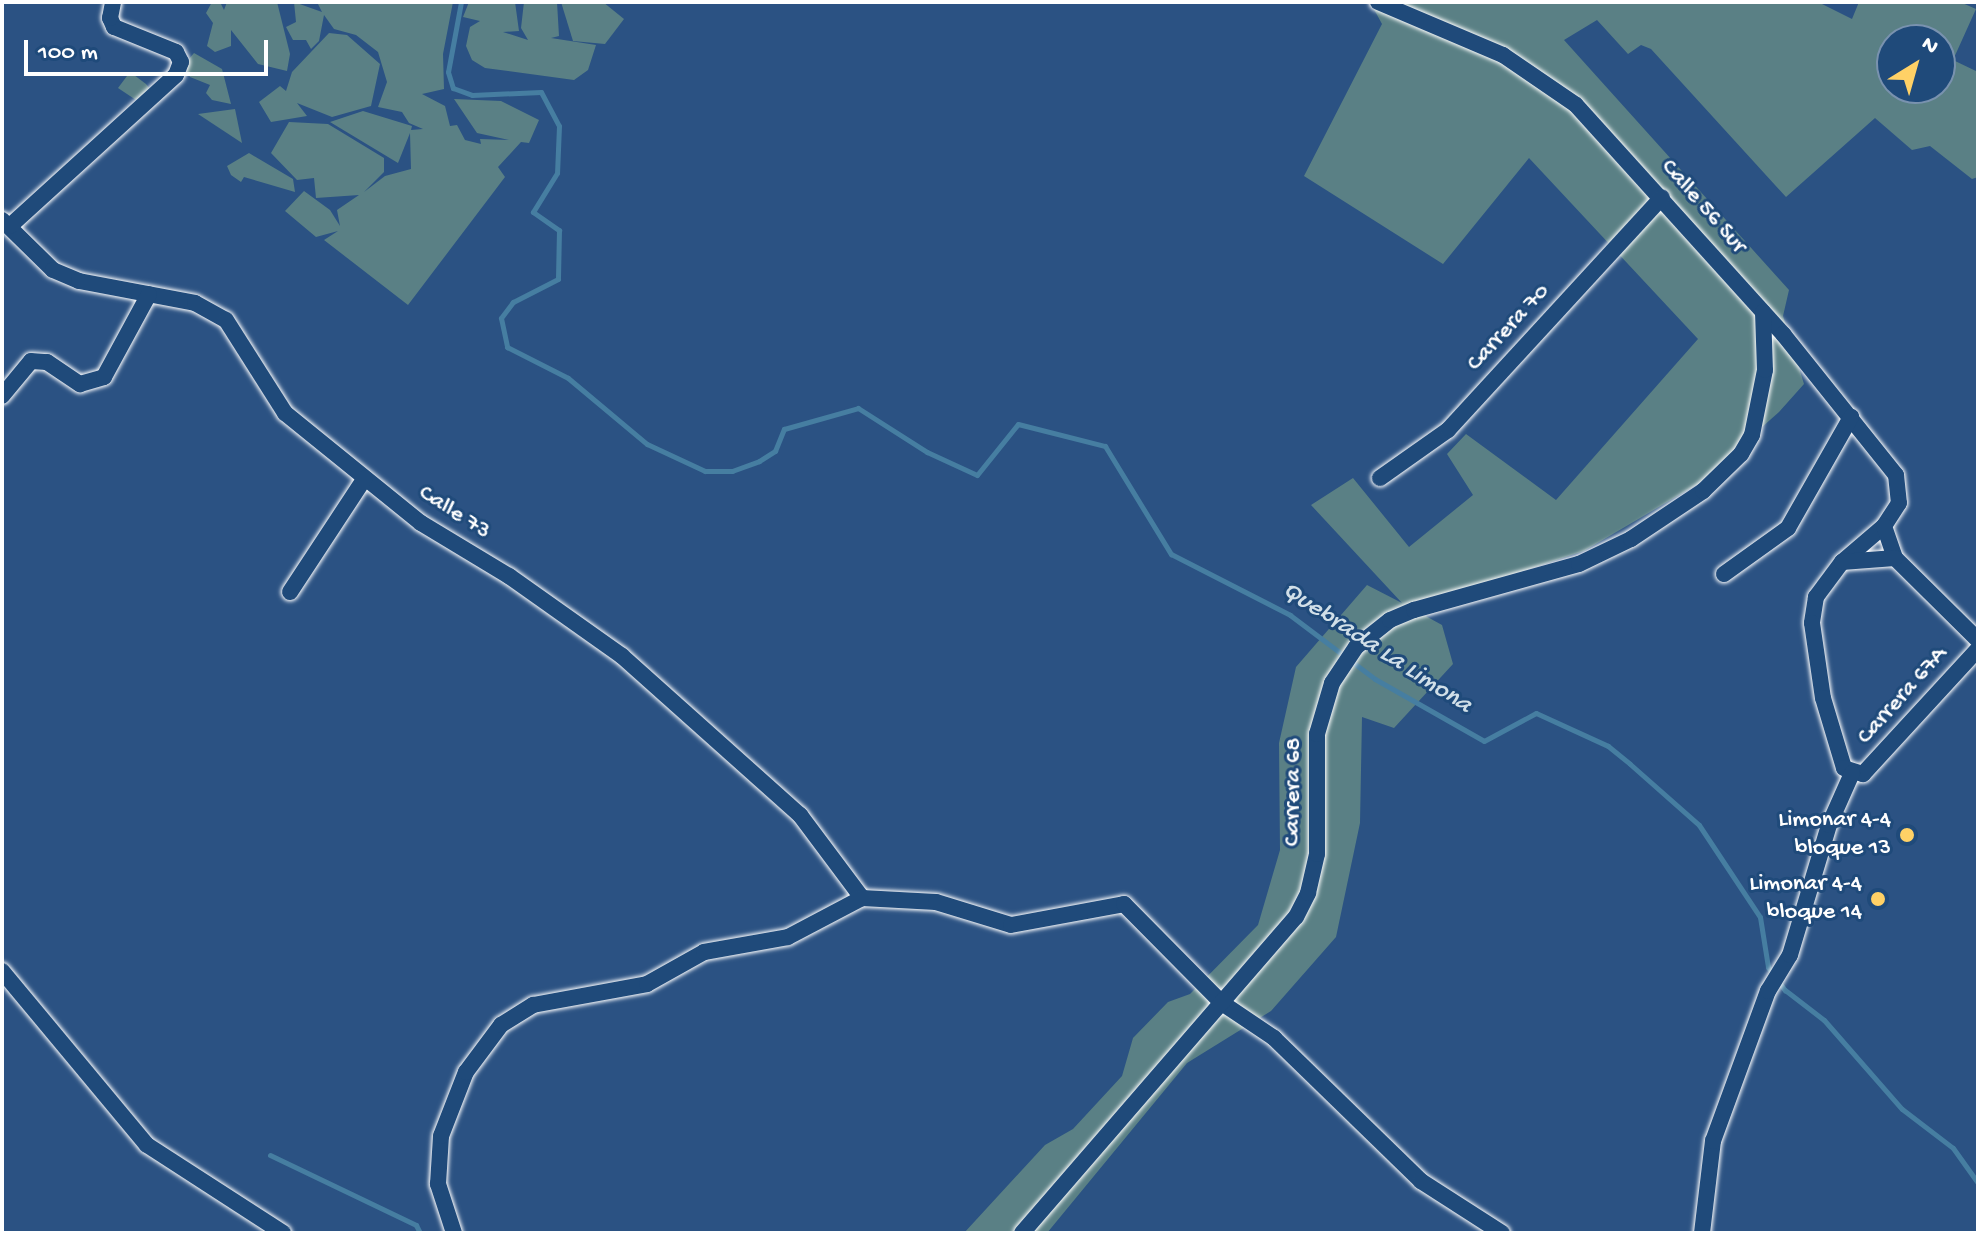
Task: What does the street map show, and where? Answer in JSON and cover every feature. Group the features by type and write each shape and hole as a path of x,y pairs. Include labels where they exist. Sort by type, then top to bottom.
{"street":[{"path":"6,223 176,75 181,62 176,52 114,27 110,18 113,2"},
{"name":"Calle 56 Sur","path":"1378,2 1460,33 1546,80 1662,197 1763,312 1896,475 1899,503 1884,526"},
{"name":"Carrera 70","path":"1380,478 1448,430 1662,197"},
{"name":"Calle 73","path":"6,223 53,270 79,281 195,303 226,320 285,413 421,523 509,576 622,656 800,815 862,898"},
{"path":"2,396 31,361 47,362 80,384 104,377 149,294"},
{"name":"Carrera 68","path":"1022,1233 1288,929 1308,893 1317,854 1314,768 1324,703 1343,664 1390,620 1579,564 1631,539 1703,491 1741,454 1752,435 1765,370 1763,312"},
{"path":"1724,574 1788,528 1851,417"},
{"path":"290,592 365,478"},
{"path":"1884,526 1895,558 1978,640"},
{"name":"Carrera 67A","path":"1884,526 1842,562 1816,597 1812,623 1823,698 1844,768 1863,774 1894,746 1978,649"},
{"path":"1842,562 1895,558"},
{"path":"1702,1233 1713,1141 1768,991 1782,970 1829,825 1852,773"},
{"path":"454,1233 438,1184 441,1136 466,1072 501,1025 533,1005 647,984 704,952 788,937 862,898 936,902 1011,925 1124,904 1222,1003 1274,1038 1421,1181 1502,1233"},
{"path":"2,971 147,1145 283,1233"}],"green space":[{"path":"212,2 220,2 224,10 227,2 277,2 290,54 287,71 258,64 231,30 231,46 215,52 207,46 213,23 206,13"},
{"path":"294,2 322,12 317,2 453,2 443,54 444,89 422,94 445,106 450,126 457,125 465,140 481,144 480,139 509,140 477,133 454,99 501,101 539,120 529,143 521,142 498,167 505,177 408,305 324,240 338,231 316,237 285,211 304,191 330,210 340,226 337,210 359,195 316,198 314,178 297,180 271,153 289,122 328,124 384,158 384,172 364,192 385,176 411,169 410,133 398,163 330,122 363,111 412,126 411,130 423,129 409,123 402,112 378,107 387,82 378,52 356,35 334,29 324,15 319,41 311,49 306,40 293,40 286,27 296,22"},
{"path":"469,2 515,2 519,31 503,32 528,40 521,28 524,2 557,2 559,36 551,38 596,45 588,70 574,80 485,68 472,60 466,46 470,27 480,21 463,17"},
{"path":"561,2 603,2 624,19 605,44 573,41"},
{"path":"1370,2 1818,2 1852,19 1859,2 1960,2 1976,9 1956,53 1956,24 1876,24 1876,104 1956,104 1956,61 1978,72 1978,177 1972,179 1930,146 1912,150 1875,118 1786,197 1651,49 1641,45 1628,54 1597,20 1564,40 1789,290 1783,316 1804,384 1779,412 1698,484 1584,551 1411,608 1442,625 1453,664 1394,728 1362,717 1360,823 1336,937 1271,1011 1187,1063 1047,1233 964,1233 1045,1145 1073,1129 1122,1076 1133,1038 1168,1002 1190,994 1258,925 1280,850 1279,743 1296,667 1367,585 1402,603 1311,505 1353,478 1409,547 1473,495 1447,454 1466,434 1556,500 1698,339 1529,158 1443,264 1304,176 1382,24"},
{"path":"329,33 347,35 380,64 371,106 332,117 297,103 307,116 271,122 259,102 280,86 286,91 292,72"},
{"path":"194,53 222,69 231,104 212,100 206,93 210,85 190,77 184,65"},
{"path":"130,72 153,93 136,100 118,88"},
{"path":"235,109 242,143 198,114"},
{"path":"249,153 293,179 295,192 244,177 241,182 231,175 227,166"}],"waterway":[{"name":"Quebrada La Limona","path":"461,2 448,72 453,88 472,95 541,92 559,126 557,173 533,212 559,230 558,279 513,302 501,318 507,347 568,378 647,444 705,471 732,471 759,461 775,451 784,429 858,408 927,452 977,475 1018,424 1105,446 1171,554 1290,615 1375,679 1484,741 1536,713 1608,746 1630,764 1699,825 1760,917 1768,967 1785,990 1824,1020 1902,1109 1953,1148 1978,1183"},
{"path":"270,1155 416,1225 420,1233"}],"place":[{"name":"Limonar 4-4 bloque 13","path":"1907,835"},
{"name":"Limonar 4-4 bloque 14","path":"1878,899"}]}
